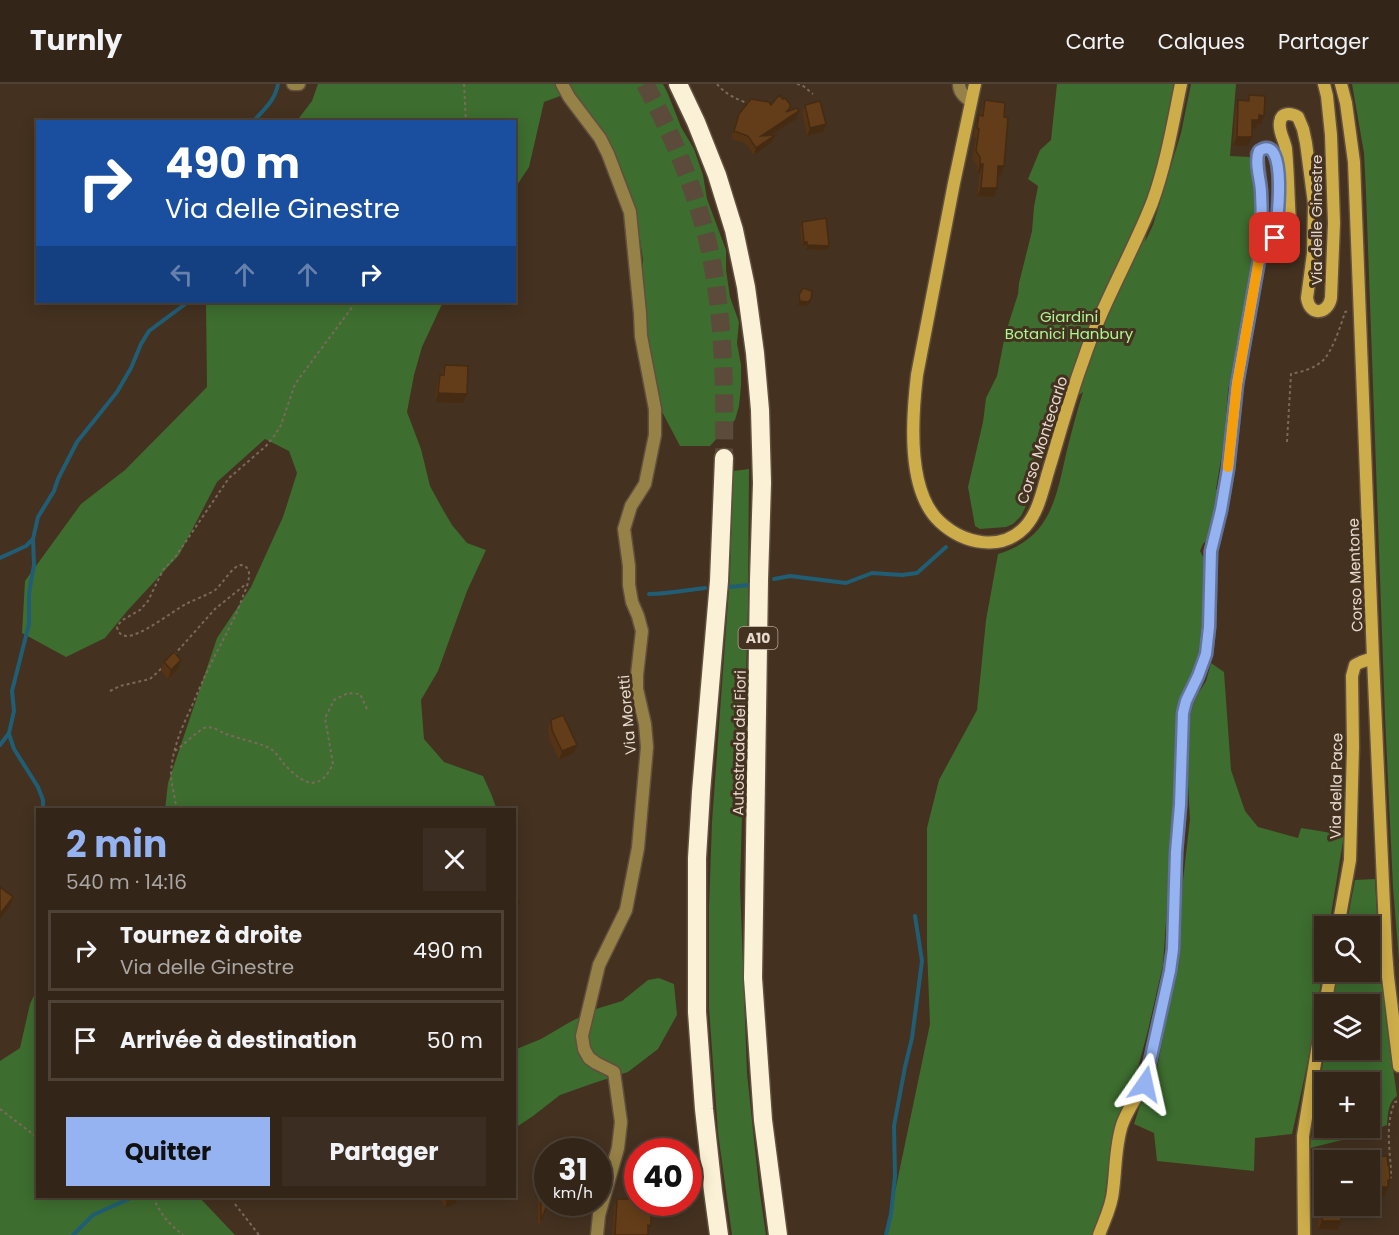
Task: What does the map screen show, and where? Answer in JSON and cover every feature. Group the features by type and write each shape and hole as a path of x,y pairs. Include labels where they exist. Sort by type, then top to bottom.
{"highway":[{"name":"Autostrada dei Fiori","path":"678,84 717,175 734,230 746,287 760,410 762,483 753,978 763,1120 778,1235"},
{"name":"Autostrada dei Fiori","path":"719,1235 712,1191 697,1012 697,879 701,792 719,581 724,458"}],"street":[{"path":"292,84 298,84"},
{"name":"Via Moretti","path":"562,84 569,98 600,138 630,212 641,336 655,409 655,435 645,484 631,506 624,529 630,594 642,631 636,675 647,747 638,848 626,910 599,965 582,1036 584,1049 589,1058 614,1072 621,1122 618,1148 597,1235"},
{"path":"959,84 963,96 971,101"},
{"name":"Corso Montecarlo","path":"975,84 917,375 914,399 915,448 919,486 931,513 949,529 967,539 995,543 1016,535 1032,518 1044,488 1092,336 1152,201 1181,84"},
{"name":"Via delle Ginestre","path":"1098,1235 1113,1193 1117,1152 1123,1124 1145,1084 1170,971 1173,949 1183,713 1206,654 1211,551 1228,469 1237,384 1261,249 1261,191 1257,154 1265,148 1275,153 1279,202 1275,242 1279,248 1285,250 1292,243 1286,145 1279,126 1284,115 1292,114 1298,117 1306,143 1314,204 1313,253 1306,298 1311,309 1316,311 1325,309 1331,298 1334,223 1331,135 1328,96 1324,84"},
{"name":"Corso Mentone","path":"1341,84 1346,103 1354,162 1386,951 1399,1066"},
{"name":"Via della Pace","path":"1340,916 1350,860 1352,676 1355,665 1373,658"},
{"path":"1304,1235 1303,1136 1316,1060"}],"path":[{"path":"464,84 466,120"},
{"path":"717,84 739,100 750,105 757,105"},
{"path":"797,84 802,85 813,94"},
{"path":"176,808 171,775 179,735 237,612 248,582 248,570 238,565 216,589 134,634 122,635 118,632 117,627 121,621 140,610 148,602 163,570 176,556 229,478 266,446 275,435 281,425 295,384 355,303"},
{"path":"1287,442 1291,374 1305,371 1325,359 1345,312 1360,306"},
{"path":"171,658 215,609 248,582"},
{"path":"110,691 120,686 150,679 164,666"},
{"path":"175,751 204,728 211,727 242,740 269,747 299,777 308,783 318,782 325,778 333,764 325,718 334,700 348,693 360,694 367,709"},
{"path":"1389,1179 1391,1177 1390,1122 1395,1102 1399,1101"},
{"path":"0,1109 36,1136"},
{"path":"153,1198 167,1223 183,1235"},
{"path":"235,1204 259,1235"}],"green space":[{"path":"318,84 663,84 681,127 694,149 703,175 707,199 726,250 730,297 739,322 737,343 741,365 741,386 735,420 710,446 680,446 659,406 643,322 641,294 643,259 637,222 624,175 583,108 563,95 544,102 529,167 516,186 516,120 298,120 312,101"},
{"name":"Giardini Botanici Hanbury","path":"1057,84 1174,84 1145,242 1153,225 1181,133 1191,84 1236,84 1230,156 1250,157 1257,205 1257,236 1228,391 1224,442 1216,489 1221,490 1207,540 1200,551 1206,562 1201,652 1178,715 1163,965 1134,1083 1117,1118 1104,1203 1092,1235 886,1235 930,1024 927,948 927,828 939,780 977,710 986,620 998,554 1030,538 1048,514 1059,484 1083,392 1056,413 1021,516 1006,527 980,529 975,526 968,487 983,422 986,398 997,376 1005,335 1018,294 1032,231 1038,186 1028,179 1040,150 1051,140"},
{"path":"1352,84 1399,84 1399,960 1393,887 1385,716 1364,153"},
{"path":"206,303 443,303 422,347 407,412 421,449 430,486 442,508 467,543 486,550 467,591 438,671 421,700 424,739 444,762 483,776 496,808 165,808 168,783 217,638 251,587 283,517 297,473 289,451 265,439 217,482 179,555 105,638 66,657 22,633 25,581 81,504 125,470 207,387"},
{"path":"749,469 748,608 740,886 747,1073 766,1235 732,1235 718,1133 709,1008 709,908 712,822 730,574 733,471"},
{"path":"1211,663 1224,672 1231,770 1245,811 1258,827 1298,838 1301,828 1344,835 1331,916 1314,916 1314,982 1321,982 1319,994 1314,994 1314,1028 1292,1134 1255,1138 1254,1171 1157,1161 1154,1133 1134,1124 1142,1099 1152,1093 1175,976 1190,819 1186,749 1192,703 1206,681"},
{"path":"1375,879 1377,916 1348,916 1355,880"},
{"path":"1380,955 1397,1096 1390,1105 1387,1125 1380,1128 1380,1072 1322,1072 1323,1060 1380,1060 1380,994 1334,994 1336,982 1380,982"},
{"path":"659,978 674,984 677,1015 658,1049 628,1072 560,1095 516,1127 516,1049 541,1039 596,1009 622,1001 648,980"},
{"path":"36,991 36,1198 200,1198 235,1235 0,1235 0,1061 20,1048 30,1004"},
{"path":"1314,1122 1314,1138 1350,1138 1310,1148"}],"building":[{"path":"779,95 790,104 786,112 797,108 799,111 761,136 775,135 756,148 748,136 734,131 739,114 751,99 769,102 771,105"},
{"path":"1249,95 1265,96 1264,116 1259,115 1259,120 1252,120 1252,137 1237,137 1238,100 1249,101"},
{"path":"985,100 1005,103 1004,117 1008,118 1004,166 998,166 997,188 981,188 983,164 980,164 980,157 976,151 979,129 977,128 979,115 983,116"},
{"path":"820,101 826,124 810,128 805,105"},
{"path":"826,218 829,246 807,245 807,242 804,242 802,222"},
{"path":"803,288 812,291 808,302 800,301 799,295"},
{"path":"445,365 468,366 467,394 438,393 440,375 444,375"},
{"path":"174,652 181,660 171,670 164,662"},
{"path":"563,715 577,745 562,751 552,730 551,720"},
{"path":"0,887 13,897 0,914"},
{"path":"1387,1156 1390,1180 1388,1180 1388,1187 1380,1187 1380,1157"},
{"path":"617,1199 624,1199 624,1216 651,1216 648,1235 615,1235"},
{"path":"1322,1216 1341,1216 1341,1221 1322,1221"}],"waterway":[{"path":"255,120 272,100 278,84"},
{"path":"0,745 9,733 14,711 12,691 29,624 29,593 34,565 33,539 38,517 54,491 77,442 117,392 149,331 187,303"},
{"path":"0,558 26,546 33,539"},
{"path":"774,579 790,576 846,583 872,573 902,575 917,573 946,547"},
{"path":"730,587 749,585"},
{"path":"649,594 705,588"},
{"path":"9,734 14,749 38,787 43,800 43,808"},
{"path":"886,1235 895,1176 894,1126 912,1038 922,961 915,916"},
{"path":"73,1235 93,1215 131,1198"}],"tunnel":[{"path":"645,84 667,127 695,196 713,267 722,338 724,458"}],"slow traffic":[{"path":"1228,467 1237,384 1259,259"}],"route":[{"path":"1145,1084 1173,949 1183,713 1206,654 1211,551 1228,469 1237,384 1261,249 1261,191 1257,154 1265,148 1275,153 1278,169 1279,202 1275,238"}]}
